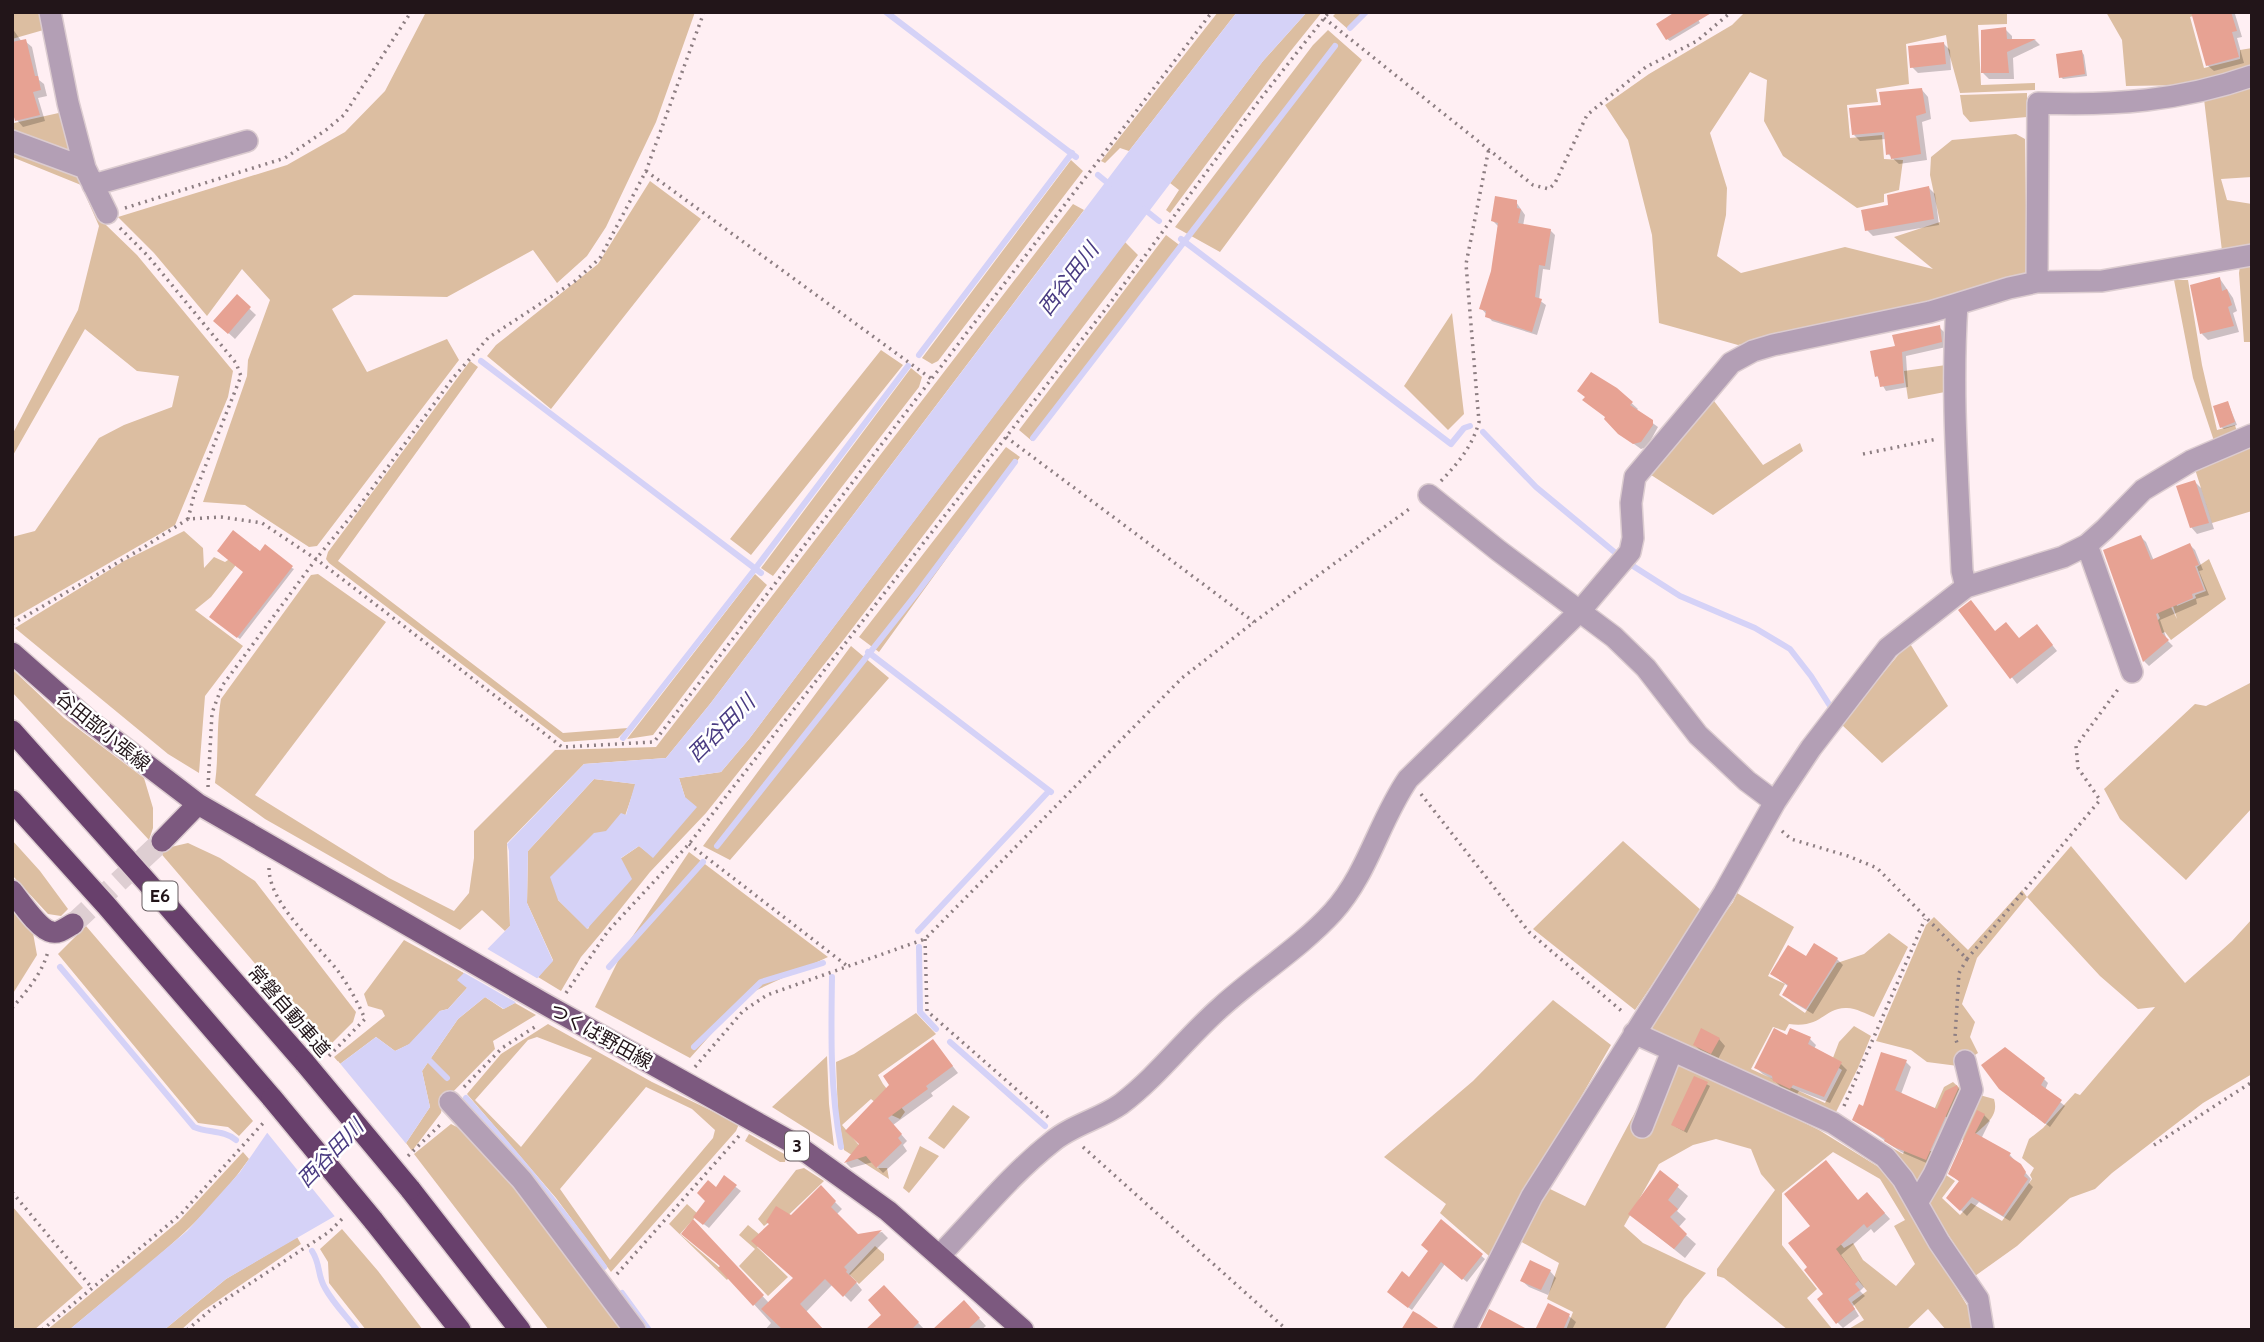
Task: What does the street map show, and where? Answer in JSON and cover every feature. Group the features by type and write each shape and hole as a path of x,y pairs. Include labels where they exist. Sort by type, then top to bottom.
{"highway":[{"name":"常磐自動車道","path":"12,731 305,1063 410,1189 520,1330"},
{"name":"E6","path":"12,802 106,905 272,1098 460,1330"}],"main road":[{"name":"谷田部小張線","path":"12,653 88,720 198,804"},
{"path":"162,841 198,804"},
{"name":"つくば野田線","path":"198,804 549,1007 754,1120 848,1181 940,1255 1023,1330"},
{"path":"12,891 41,926 52,932 62,931 73,924"}],"street":[{"path":"50,12 68,103 89,176 107,214"},
{"path":"2038,282 2038,103 2169,99 2252,76"},
{"path":"12,141 89,176 247,141"},
{"path":"940,1255 1002,1188 1053,1140 1119,1106 1141,1088 1219,1009 1332,913 1365,865 1392,803 1408,779 1580,611 1630,552 1633,538 1631,503 1635,477 1731,363 1740,356 1773,345 1930,312 2038,282 2102,281 2252,255"},
{"path":"1957,304 1956,435 1962,571 1966,587"},
{"path":"1464,1330 1532,1196 1724,893 1770,810 1811,748 1888,648 1966,587 2063,557 2087,545 2143,490 2190,461 2252,435"},
{"path":"1429,495 1614,637 1646,668 1698,735 1747,781 1770,810"},
{"path":"2087,545 2132,672"},
{"path":"1636,1030 1672,1051 1833,1122 1885,1157 1903,1179 1939,1242 1978,1298 1983,1330"},
{"path":"1642,1126 1672,1051"},
{"path":"1917,1203 1934,1174 1972,1090 1965,1061"},
{"path":"450,1102 522,1180 635,1330"}],"path":[{"path":"188,519 194,495 241,376 236,363 148,256 107,214 285,158 344,115 402,30 411,12"},
{"path":"198,804 206,794 209,780 212,713 222,686 453,378 488,338 575,281 600,258 646,171 704,12"},
{"path":"12,624 188,519 220,517 262,523 316,559 562,747 654,742 1212,12"},
{"path":"408,1156 447,1118 450,1102 502,1048 542,1022 549,1007 608,931 689,844 1108,306 1258,102 1329,12"},
{"path":"1324,18 1533,185 1549,189 1555,183 1587,115 1646,67 1697,41 1731,12"},
{"path":"683,1082 743,1011 767,995 925,939 1182,678 1254,622 1429,495 1465,456 1479,422 1466,264 1489,148"},
{"path":"646,171 933,380"},
{"path":"1863,454 1956,435"},
{"path":"1006,437 1254,622"},
{"path":"1965,1061 1955,1037 1959,974 1967,959 2100,800 2078,768 2076,746 2132,672"},
{"path":"1408,779 1530,932 1636,1030"},
{"path":"1770,810 1790,839 1848,856 1877,868 1967,959"},
{"path":"689,844 846,965"},
{"path":"1833,1122 1842,1111 1925,919"},
{"path":"12,1008 45,962 52,932"},
{"path":"925,939 927,1010 1287,1330"},
{"path":"2154,1145 2252,1082"},
{"path":"605,1289 754,1120"},
{"path":"12,1192 92,1287 42,1330"},
{"path":"187,1330 214,1307 329,1232 349,1213"}],"shaded area":[{"path":"12,12 39,12 47,29 12,39"},
{"path":"426,12 695,12 656,122 606,227 587,256 557,283 533,250 447,297 354,295 332,309 367,372 447,339 459,360 317,546 309,547 245,505 203,502 270,300 242,269 207,316 154,253 118,217 287,165 345,132 385,91"},
{"path":"1218,12 1237,12 1129,151 1120,148 1105,163 1101,161"},
{"path":"1307,12 1322,12 1170,213 1166,210 1179,190 1170,183 1263,61"},
{"path":"1337,12 1368,12 1349,30 1333,16"},
{"path":"1745,12 2007,12 2007,24 1978,25 1981,85 2035,83 2035,90 1960,93 1946,35 1906,44 1909,84 1876,89 1878,102 1847,105 1850,138 1882,135 1884,159 1903,160 1899,190 1884,194 1884,202 1857,208 1783,156 1764,121 1767,80 1750,72 1710,133 1727,188 1726,215 1717,256 1741,273 1845,247 1933,269 1894,237 1940,222 1930,175 1931,157 1952,140 2016,134 2025,139 2027,273 1946,298 1738,345 1659,323 1652,235 1628,140 1605,105 1649,74 1732,25"},
{"path":"2106,12 2205,12 2190,17 2204,68 2240,59 2240,50 2252,48 2252,65 2192,85 2126,86 2122,40"},
{"path":"1328,30 1362,60 1220,252 1175,227 1313,45"},
{"path":"2252,84 2252,177 2221,179 2227,200 2252,204 2252,246 2222,251 2204,99"},
{"path":"2027,93 2027,117 1970,122 1963,114 1960,95"},
{"path":"63,112 71,153 12,129 12,120 14,123"},
{"path":"15,150 84,178 106,225 137,255 233,371 228,397 175,525 12,619 12,537 35,531 99,438 124,425 172,407 179,376 137,371 85,329 12,457 12,435 78,310 99,226 81,185 12,157"},
{"path":"1071,160 1083,171 938,361 932,364 922,358"},
{"path":"650,181 701,219 551,409 487,356 496,345 598,264"},
{"path":"1073,204 1084,210 710,704 666,758 584,764 507,843 510,926 505,931 482,910 460,930 265,819 215,783 221,699 311,575 318,574 386,622 255,795 389,878 454,911 469,893 474,858 474,831 555,750 656,747"},
{"path":"1166,235 1182,247 1032,441 1019,430"},
{"path":"1125,242 1138,255 838,647 706,813 650,872 581,957 561,991 538,977 553,960 527,903 528,851 594,779 636,784 625,816 621,814 558,900 588,929 620,859 639,846 653,857 685,797 679,778 721,772 749,739"},
{"path":"2252,264 2252,342 2244,342 2239,273 2240,266"},
{"path":"2174,280 2188,280 2202,365 2217,430 2235,425 2237,432 2214,441 2193,378"},
{"path":"1452,313 1464,414 1448,430 1404,386"},
{"path":"881,350 903,365 751,555 730,539"},
{"path":"470,361 478,367 338,561 563,733 628,728 618,738 564,742 326,559 328,552"},
{"path":"1946,365 1945,392 1908,399 1904,371"},
{"path":"911,368 922,377 919,387 773,576 761,568"},
{"path":"1711,397 1763,465 1800,443 1803,451 1713,515 1648,473"},
{"path":"2252,443 2252,511 2212,523 2194,466"},
{"path":"1006,447 1020,457 879,652 859,637"},
{"path":"184,531 203,548 204,568 214,557 225,562 234,556 239,561 211,597 195,610 243,646 205,696 199,773 168,754 15,628 124,561"},
{"path":"2209,559 2226,599 2171,640 2165,632 2160,634 2156,622 2160,618 2157,611 2169,603 2177,619 2172,603 2175,602 2177,606 2206,591 2197,567"},
{"path":"755,574 767,585 653,735 627,739"},
{"path":"1909,642 1948,706 1882,763 1841,724"},
{"path":"851,646 889,678 730,860 703,846"},
{"path":"12,669 64,718 144,778 153,808 153,828 149,840 12,692"},
{"path":"2252,682 2252,808 2186,880 2120,819 2104,789 2195,704 2206,706"},
{"path":"12,840 40,871 68,909 61,916 48,914 12,875"},
{"path":"1623,841 1702,911 1635,1010 1533,929"},
{"path":"188,843 220,858 255,881 356,1012 353,1022 327,1048 158,850"},
{"path":"2071,846 2185,983 2252,919 2252,1074 2203,1103 2095,1189 2070,1198 2017,1246 1975,1276 1927,1202 1976,1094 1994,1099 1994,1112 1970,1140 1962,1140 1943,1173 1955,1181 1942,1198 1960,1215 1971,1203 2002,1221 2032,1179 2030,1175 2034,1168 2022,1158 2029,1139 2043,1128 2075,1093 2080,1095 2155,1007 2138,1009 2100,976 2027,897"},
{"path":"689,852 828,957 746,995 690,1058 595,1007 624,949"},
{"path":"2022,890 2027,897 1977,958 1962,1004 1975,1022 1970,1037 1978,1053 1958,1066 1927,1062 1911,1050 1876,1041 1926,925 1934,917 1968,950"},
{"path":"1737,893 1794,927 1768,976 1785,984 1779,995 1805,1013 1837,963 1864,954 1889,933 1908,947 1874,1017 1847,1008 1833,1011 1809,1023 1789,1024 1785,1031 1773,1027 1751,1069 1825,1103 1842,1070 1831,1063 1839,1042 1854,1026 1871,1036 1835,1114 1656,1035 1648,1019"},
{"path":"12,910 33,933 37,955 12,995"},
{"path":"86,926 253,1121 239,1136 228,1127 198,1123 58,954"},
{"path":"404,940 464,973 467,988 448,1009 440,1011 410,1044 395,1051 376,1037 340,1064 334,1057 385,1016 382,1010 368,1006 364,994"},
{"path":"485,997 503,1009 515,1003 536,1015 493,1041 495,1049 443,1102 441,1113 412,1151 406,1143 430,1107 422,1071 458,1019"},
{"path":"1553,1000 1611,1045 1489,1256 1440,1213 1446,1204 1384,1157 1473,1081"},
{"path":"916,1013 936,1034 878,1075 905,1112 900,1119 889,1114 871,1099 842,1125 878,1168 887,1168 889,1179 844,1150 838,1114 836,1062 854,1054"},
{"path":"548,1024 652,1082 739,1124 736,1131 611,1272 556,1198 467,1094 501,1054","holes":["537,1037 592,1058 521,1147 475,1100 528,1040","646,1087 692,1109 715,1130 713,1138 610,1260 560,1189"]},
{"path":"827,1056 829,1104 834,1146 772,1107"},
{"path":"1664,1058 1747,1094 1819,1130 1885,1171 1979,1325 1979,1330 1946,1330 1928,1309 1906,1330 1847,1330 1864,1320 1852,1302 1867,1291 1831,1247 1838,1241 1844,1248 1853,1243 1863,1260 1896,1286 1915,1264 1894,1226 1905,1220 1880,1179 1833,1152 1782,1193 1782,1245 1817,1289 1807,1298 1833,1330 1788,1330 1724,1278 1717,1276 1717,1269 1775,1190 1761,1174 1751,1149 1716,1139 1693,1145 1659,1164 1624,1226 1643,1243 1706,1273 1684,1299 1664,1330 1566,1330 1573,1312 1547,1299 1559,1263 1520,1241 1548,1188 1585,1206"},
{"path":"1953,1082 1965,1093 1918,1183 1893,1154 1847,1122 1903,1154 1908,1142 1934,1151 1948,1118 1934,1110 1944,1087"},
{"path":"953,1105 970,1117 944,1149 928,1138"},
{"path":"451,1124 471,1134 535,1208 625,1330 549,1330 414,1154"},
{"path":"749,1134 786,1155 785,1162 780,1162 745,1141"},
{"path":"920,1146 939,1156 909,1193 903,1188"},
{"path":"243,1152 249,1159 230,1184 165,1250 69,1330 47,1330 179,1221"},
{"path":"804,1168 824,1181 777,1226 769,1222 764,1226 758,1219 796,1170"},
{"path":"687,1204 698,1214 680,1234 730,1276 727,1280 669,1224"},
{"path":"12,1206 83,1288 34,1330 12,1330"},
{"path":"748,1225 765,1239 757,1247 788,1277 768,1296 739,1266 755,1249 739,1235"},
{"path":"342,1229 423,1330 366,1330 329,1283 328,1262 320,1249"},
{"path":"297,1237 301,1244 201,1312 181,1330 164,1330 226,1279"},
{"path":"875,1246 884,1254 884,1260 859,1284 849,1274"}],"water":[{"name":"西谷田川","path":"1237,12 1307,12 1263,61 749,739 721,772 679,778 685,797 697,807 653,858 639,846 621,858 632,879 587,929 558,900 550,877 594,833 606,831 621,813 626,815 635,784 594,779 528,851 527,903 553,961 515,1003 504,1009 485,997 458,1019 422,1071 430,1107 406,1143 335,1216 226,1279 164,1330 69,1330 187,1231 240,1172 267,1133 340,1064 376,1037 395,1051 409,1044 440,1011 448,1009 467,988 457,980 510,926 507,844 584,764 666,758 710,704"}],"pier":[{"path":"484,947 540,980 519,1004 461,971"},
{"path":"338,1061 408,1146 337,1219 265,1130"}],"building":[{"path":"1675,12 1713,12 1666,40 1656,24"},
{"path":"2191,12 2231,12 2237,31 2232,32 2239,57 2206,66"},
{"path":"2006,27 2007,39 2036,39 2007,52 2009,73 1981,73 1981,30"},
{"path":"26,39 41,90 33,92 40,115 15,121 12,109 12,42"},
{"path":"1944,42 1946,64 1910,68 1908,46"},
{"path":"2082,50 2085,74 2059,78 2056,54"},
{"path":"1922,88 1926,113 1916,116 1921,154 1891,159 1890,154 1886,155 1884,132 1852,135 1849,108 1881,105 1879,92"},
{"path":"1929,186 1934,219 1865,231 1861,210 1888,205 1887,195"},
{"path":"1495,196 1517,200 1517,208 1521,209 1518,223 1551,229 1545,266 1539,265 1535,297 1542,299 1532,332 1485,317 1486,311 1479,309 1491,271 1498,223 1491,221"},
{"path":"2220,277 2222,291 2227,289 2232,305 2228,307 2234,326 2200,334 2190,285"},
{"path":"237,294 251,307 228,334 213,321"},
{"path":"1940,325 1942,342 1902,352 1904,383 1880,387 1878,376 1875,377 1870,351 1895,346 1892,335"},
{"path":"1591,372 1617,388 1633,402 1630,405 1653,420 1653,425 1641,442 1633,444 1618,434 1605,417 1582,400 1585,397 1577,391"},
{"path":"2228,401 2235,422 2220,428 2213,406"},
{"path":"2195,480 2209,523 2190,528 2176,486"},
{"path":"233,530 260,551 265,544 293,566 237,638 209,617 243,572 217,551"},
{"path":"2141,535 2151,560 2190,543 2199,565 2195,566 2204,590 2192,594 2193,598 2156,614 2162,633 2169,640 2143,662 2103,550"},
{"path":"1971,600 1995,631 2006,622 2019,638 2037,624 2053,645 2010,679 1958,610"},
{"path":"1814,943 1838,958 1806,1009 1782,995 1788,985 1770,974 1788,945 1806,956"},
{"path":"1701,1028 1720,1038 1711,1054 1693,1045"},
{"path":"1774,1028 1787,1035 1790,1028 1811,1037 1808,1044 1842,1062 1824,1097 1793,1085 1790,1089 1773,1081 1772,1076 1754,1068"},
{"path":"933,1039 953,1066 926,1086 928,1089 888,1118 902,1134 898,1138 902,1143 876,1168 866,1156 844,1163 859,1144 845,1131 889,1085 883,1076"},
{"path":"2005,1047 2045,1078 2041,1085 2062,1100 2045,1124 1999,1089 1981,1065"},
{"path":"1881,1052 1907,1060 1895,1090 1937,1109 1945,1091 1957,1085 1958,1089 1926,1160 1894,1147 1852,1120 1859,1104 1863,1106"},
{"path":"1694,1076 1708,1082 1684,1131 1671,1125"},
{"path":"1977,1110 1985,1114 1975,1133 2011,1153 2009,1156 2021,1164 2026,1172 2024,1176 2028,1179 2003,1216 1972,1197 1960,1211 1946,1198 1959,1181 1948,1174"},
{"path":"1826,1160 1858,1200 1867,1192 1885,1213 1867,1228 1864,1224 1836,1249 1859,1280 1855,1284 1860,1290 1848,1299 1855,1309 1836,1324 1817,1299 1823,1294 1804,1270 1807,1267 1788,1243 1810,1226 1784,1194"},
{"path":"1660,1170 1679,1185 1668,1200 1678,1209 1670,1217 1687,1234 1674,1249 1628,1214"},
{"path":"724,1175 737,1185 703,1225 693,1217 705,1201 697,1193 708,1180 716,1187"},
{"path":"821,1185 836,1201 831,1207 858,1234 882,1230 844,1267 857,1282 843,1297 825,1279 800,1304 824,1330 783,1330 761,1309 793,1278 751,1241 769,1224 766,1222 776,1206 791,1215"},
{"path":"693,1219 764,1295 753,1306 718,1268 720,1266 681,1234"},
{"path":"1441,1219 1483,1254 1462,1280 1441,1262 1408,1308 1387,1292 1402,1271 1409,1277 1428,1251 1421,1245"},
{"path":"1530,1260 1551,1270 1541,1290 1520,1281"},
{"path":"884,1285 919,1322 911,1330 865,1330 881,1315 868,1300"},
{"path":"964,1300 980,1318 967,1330 932,1330"},
{"path":"1548,1303 1570,1314 1563,1330 1535,1330"},
{"path":"1489,1309 1529,1330 1479,1330"},
{"path":"1413,1311 1420,1315 1441,1330 1401,1330"}],"waterway":[{"path":"886,12 1076,157"},
{"path":"1350,28 1366,12"},
{"path":"1033,438 1335,46"},
{"path":"919,355 1072,153"},
{"path":"1098,175 1109,184"},
{"path":"1144,209 1159,221"},
{"path":"1181,239 1451,444 1464,428 1470,426"},
{"path":"481,361 761,573"},
{"path":"623,738 908,366"},
{"path":"1483,432 1536,487 1618,555"},
{"path":"717,846 917,593 1015,462"},
{"path":"1633,566 1680,596 1755,628 1790,649 1832,709"},
{"path":"868,652 1051,792"},
{"path":"918,931 1049,791"},
{"path":"609,967 703,862"},
{"path":"919,947 920,1012 936,1029"},
{"path":"694,1047 761,982 823,963"},
{"path":"60,967 194,1127 236,1140"},
{"path":"832,977 833,1083 841,1147"},
{"path":"950,1042 1045,1126"},
{"path":"425,1056 447,1078"},
{"path":"466,1098 537,1180 604,1267"},
{"path":"312,1251 325,1288 357,1330"},
{"path":"622,1293 649,1330"}],"tunnel":[{"path":"73,924 162,841"}]}
